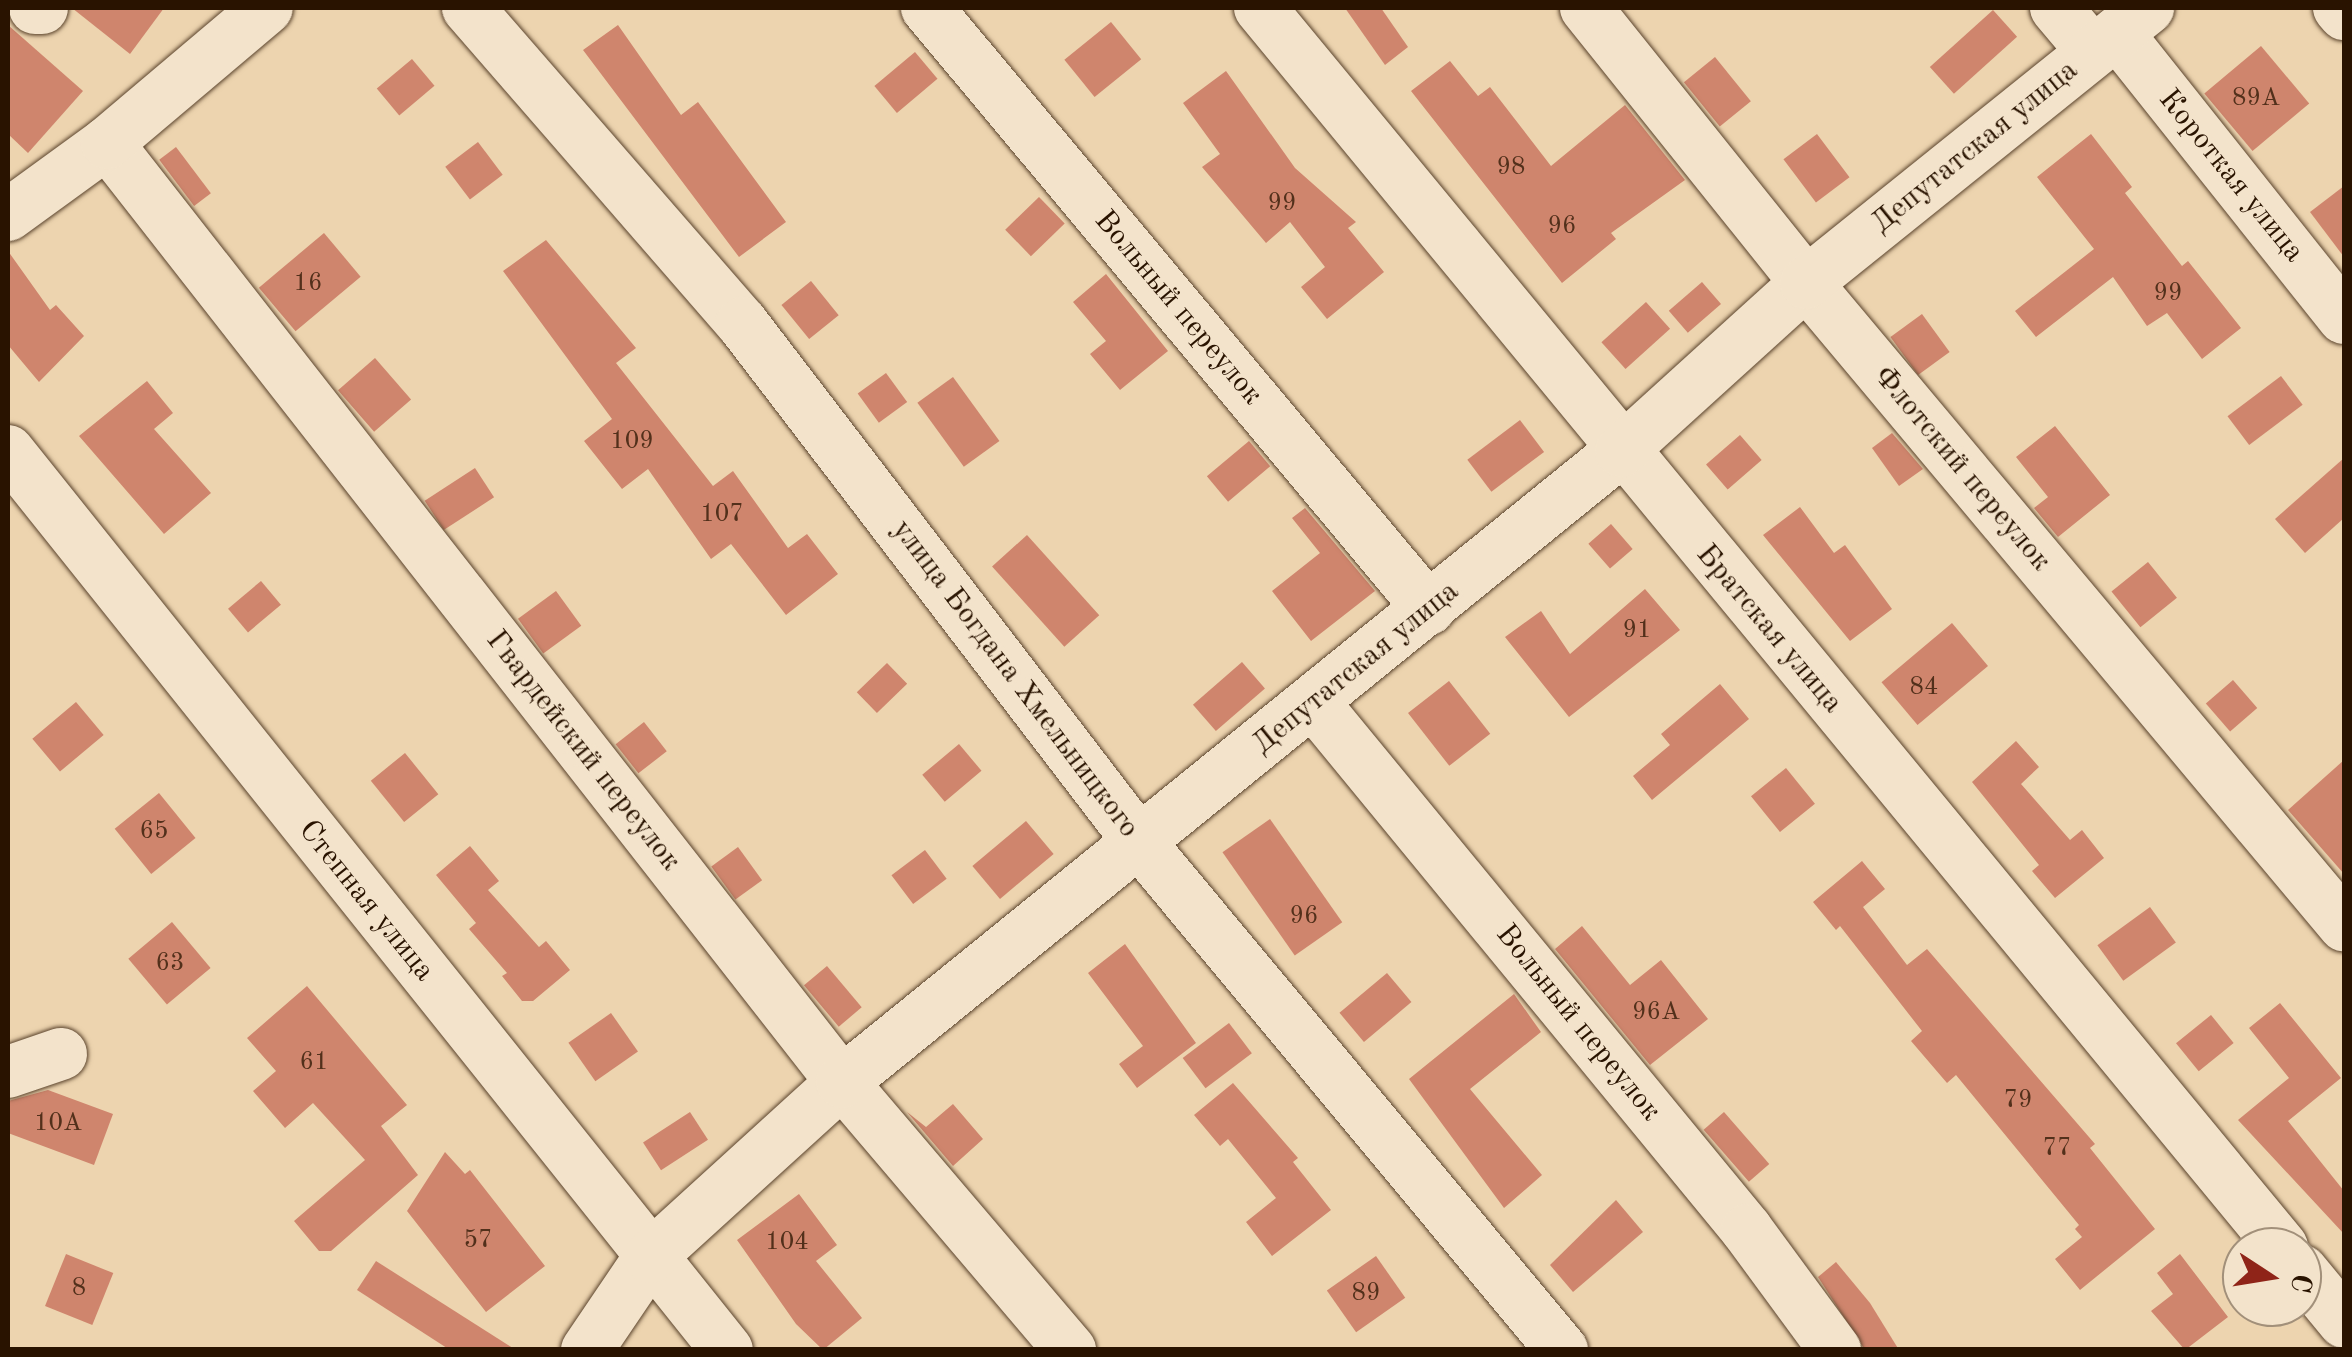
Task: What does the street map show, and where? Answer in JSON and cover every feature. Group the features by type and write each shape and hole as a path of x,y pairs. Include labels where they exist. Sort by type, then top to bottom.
{"street":[{"path":"8,215 107,143 268,8"},
{"name":"улица Богдана Хмельницкого","path":"468,8 742,323 1140,843 1562,1350"},
{"name":"Вольный переулок","path":"927,8 1429,609"},
{"name":"Братская улица","path":"1260,8 1621,452 2265,1227"},
{"name":"Флотский переулок","path":"1586,8 1806,283 2344,925"},
{"name":"Короткая улица","path":"2056,8 2119,31 2344,318"},
{"path":"2339,8 2344,14"},
{"name":"Депутатская улица","path":"588,1350 650,1256 842,1082 1621,452 1806,283 2119,31"},
{"name":"Гвардейский переулок","path":"107,143 842,1082 1070,1350"},
{"name":"Степная улица","path":"10,461 727,1350"},
{"name":"Вольный переулок","path":"1312,702 1747,1230 1836,1350"},
{"path":"8,1072 60,1054"},
{"path":"2322,1295 2344,1322"}],"building":[{"path":"72,8 164,8 130,54"},
{"path":"1345,8 1381,8 1408,47 1385,65"},
{"path":"1993,10 2017,37 1954,94 1930,67"},
{"path":"1111,22 1141,59 1095,97 1064,60"},
{"path":"8,25 83,91 28,153 8,134"},
{"path":"618,25 681,115 698,102 786,222 739,257 583,50"},
{"path":"2261,46 2309,103 2253,151 2204,94"},
{"path":"915,52 937,79 897,113 874,86"},
{"path":"1715,57 1751,101 1720,126 1684,82"},
{"path":"412,59 434,86 399,115 377,89"},
{"path":"1450,61 1478,96 1490,87 1551,166 1625,105 1685,180 1611,233 1616,239 1562,283 1411,91"},
{"path":"1226,71 1295,168 1356,222 1348,228 1384,272 1327,319 1301,287 1325,267 1290,222 1266,243 1202,167 1220,154 1183,103"},
{"path":"1817,134 1849,177 1816,202 1783,159"},
{"path":"2091,134 2132,187 2125,193 2182,266 2188,261 2241,328 2202,359 2167,313 2147,326 2113,277 2036,337 2015,311 2094,249 2037,177"},
{"path":"478,142 503,175 470,199 445,167"},
{"path":"176,147 211,193 194,206 159,160"},
{"path":"2344,186 2344,257 2310,212"},
{"path":"1039,197 1065,224 1031,256 1005,230"},
{"path":"324,233 361,277 296,331 259,288"},
{"path":"546,240 636,348 616,363 713,486 733,471 788,548 807,534 838,574 786,615 731,544 711,559 648,469 622,489 584,441 612,419 503,271"},
{"path":"8,251 50,310 56,305 84,336 39,382 8,345"},
{"path":"1106,274 1168,351 1120,390 1090,354 1106,341 1073,302"},
{"path":"811,281 839,315 809,339 781,305"},
{"path":"1702,282 1721,304 1688,333 1669,311"},
{"path":"1646,302 1670,329 1626,369 1601,342"},
{"path":"1922,314 1950,352 1918,375 1890,337"},
{"path":"375,358 411,400 374,432 338,390"},
{"path":"886,373 907,402 879,423 858,394"},
{"path":"2281,376 2303,405 2249,445 2227,416"},
{"path":"953,377 999,441 964,467 917,403"},
{"path":"147,381 173,413 154,429 211,493 164,534 79,436"},
{"path":"1520,420 1544,452 1491,492 1467,460"},
{"path":"2055,426 2110,495 2058,537 2034,508 2048,497 2016,457"},
{"path":"1892,433 1923,469 1899,486 1872,448"},
{"path":"1740,435 1762,460 1728,489 1706,465"},
{"path":"1249,441 1270,466 1228,502 1207,476"},
{"path":"2344,458 2344,518 2305,553 2275,519"},
{"path":"475,468 494,497 444,530 425,501"},
{"path":"1800,507 1834,553 1845,545 1892,609 1850,641 1763,535"},
{"path":"1305,508 1375,591 1311,641 1272,591 1320,553 1292,518"},
{"path":"1611,524 1633,549 1610,569 1588,544"},
{"path":"1027,535 1099,615 1064,647 992,566"},
{"path":"2148,562 2177,598 2140,627 2111,592"},
{"path":"261,581 281,605 248,632 228,609"},
{"path":"1645,589 1680,630 1569,717 1505,637 1541,611 1570,654"},
{"path":"556,591 581,626 543,653 518,619"},
{"path":"1952,623 1988,666 1918,725 1882,682"},
{"path":"1242,662 1265,688 1216,731 1193,705"},
{"path":"887,663 907,684 877,713 857,692"},
{"path":"2233,680 2257,708 2230,732 2206,704"},
{"path":"1449,681 1490,734 1449,766 1408,713"},
{"path":"1720,684 1749,719 1652,800 1633,776 1670,745 1661,734"},
{"path":"76,702 104,735 60,772 32,739"},
{"path":"644,722 667,751 638,773 616,744"},
{"path":"2016,741 2039,767 2021,784 2070,840 2082,830 2104,858 2055,898 2032,871 2039,865 1972,782"},
{"path":"959,744 981,771 945,802 922,775"},
{"path":"405,753 438,794 404,822 371,781"},
{"path":"2344,760 2344,874 2288,810"},
{"path":"1786,768 1815,804 1780,832 1751,796"},
{"path":"159,793 196,838 151,874 115,829"},
{"path":"1270,819 1342,922 1295,955 1222,852"},
{"path":"1026,821 1054,854 1000,899 972,866"},
{"path":"470,846 499,881 488,890 539,947 546,941 570,970 533,1001 522,1001 502,976 507,973 469,929 476,923 436,875"},
{"path":"738,847 762,880 735,900 711,866"},
{"path":"925,850 947,879 913,904 891,875"},
{"path":"1862,861 1885,889 1863,907 1907,965 1927,949 2095,1144 2090,1148 2155,1229 2080,1290 2055,1259 2082,1237 2075,1229 2079,1225 1956,1075 1947,1083 1911,1041 1922,1031 1840,926 1836,930 1813,902"},
{"path":"2150,907 2176,943 2123,981 2097,945"},
{"path":"172,922 211,968 167,1005 128,959"},
{"path":"1582,926 1630,985 1661,960 1708,1019 1650,1065 1555,949"},
{"path":"1125,944 1196,1043 1137,1088 1119,1064 1143,1046 1088,973"},
{"path":"827,966 862,1007 839,1027 804,985"},
{"path":"1387,973 1411,1002 1364,1042 1340,1013"},
{"path":"307,986 407,1105 381,1126 418,1175 331,1251 319,1251 294,1221 365,1160 313,1103 285,1128 253,1091 276,1071 247,1038"},
{"path":"1514,994 1541,1032 1470,1089 1542,1175 1504,1208 1409,1079"},
{"path":"2280,1003 2341,1078 2288,1121 2344,1191 2344,1234 2238,1120 2289,1078 2249,1028"},
{"path":"611,1013 638,1052 595,1081 568,1043"},
{"path":"2211,1015 2234,1043 2199,1071 2176,1043"},
{"path":"1229,1023 1252,1053 1206,1088 1183,1058"},
{"path":"1233,1083 1298,1158 1293,1162 1331,1210 1272,1256 1246,1222 1276,1198 1228,1139 1220,1146 1194,1115"},
{"path":"48,1090 113,1114 94,1165 8,1133 8,1101"},
{"path":"953,1104 983,1139 953,1166 907,1112 926,1127"},
{"path":"690,1112 708,1140 661,1170 643,1142"},
{"path":"1724,1112 1769,1164 1749,1182 1704,1130"},
{"path":"445,1152 465,1174 470,1170 545,1266 486,1312 407,1211"},
{"path":"799,1194 837,1245 816,1261 862,1318 823,1350 796,1324 737,1240"},
{"path":"1616,1200 1643,1232 1573,1292 1550,1265"},
{"path":"66,1254 113,1273 92,1325 45,1306"},
{"path":"2180,1254 2222,1309 2222,1322 2185,1350 2151,1311 2173,1294 2157,1273"},
{"path":"1376,1256 1405,1298 1356,1332 1327,1290"},
{"path":"376,1261 516,1350 450,1350 357,1290"},
{"path":"1836,1262 1870,1303 1899,1350 1865,1350 1818,1277"}]}
